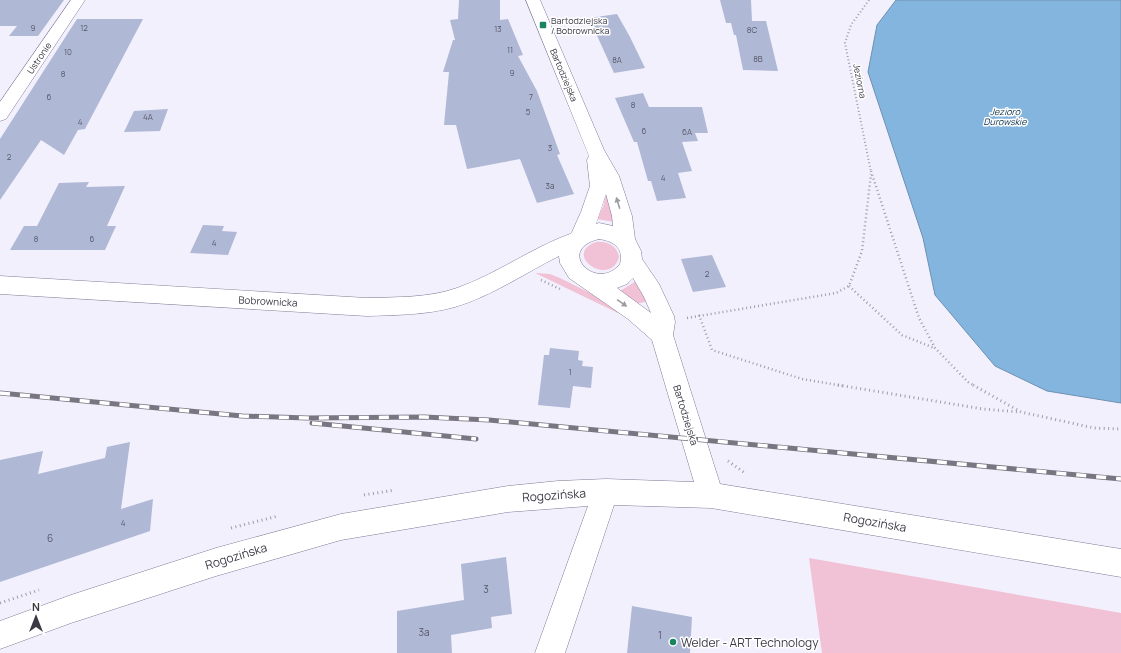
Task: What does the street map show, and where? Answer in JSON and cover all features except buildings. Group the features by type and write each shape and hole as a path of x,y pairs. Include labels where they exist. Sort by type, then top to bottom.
{"street":[{"name":"Ustronie","path":"0,115 78,0"},
{"name":"Bartodziejska","path":"533,0 595,151 610,176 622,216 629,251 658,304 664,321 662,335 711,495"},
{"name":"Bartodziejska","path":"578,237 591,212 599,186 595,151"},
{"path":"590,281 602,283 613,281 622,276 629,269 629,251 618,235 609,232 594,231 578,237 568,251 568,260 572,269 580,276 590,281 636,313 662,335"},
{"name":"Bobrownicka","path":"0,284 267,301 399,307 425,304 466,294 531,270 550,251 578,237"},
{"path":"531,270 572,269"},
{"path":"550,653 606,492"},
{"name":"Rogozińska","path":"0,635 216,562 341,527 508,498 558,494 606,492 711,495 1121,563"}],"path":[{"name":"Jeziorna","path":"869,0 851,25 845,42 871,171"},
{"path":"684,318 836,293 849,286 862,251 871,171"},
{"path":"871,171 918,318 935,348 968,382 1021,412"},
{"path":"531,270 562,290"},
{"path":"849,286 902,335 935,348"},
{"path":"700,315 712,350 802,379 983,409 1021,412 1094,428 1121,429"}],"shaded area":[{"path":"606,195 608,195 614,222 597,219 603,207"},
{"path":"596,242 607,243 616,249 618,253 619,257 614,266 607,270 591,266 586,261 584,254 587,248"},
{"path":"535,273 550,274 560,278 624,312 618,313"},
{"path":"636,281 650,301 635,304 620,291"},
{"path":"809,558 1121,613 1121,653 822,653"}],"water":[{"name":"Jezioro Durowskie","path":"896,0 1121,0 1121,403 1047,391 995,366 935,295 923,238 868,72 877,25"}],"railway":[{"path":"0,393 242,416 307,418 424,417 489,420 1121,479"},
{"path":"312,423 476,439"}],"place":[{"name":"Bartodziejska / Bobrownicka","path":"543,25"},
{"name":"Welder - ART Technology","path":"673,642"}]}
